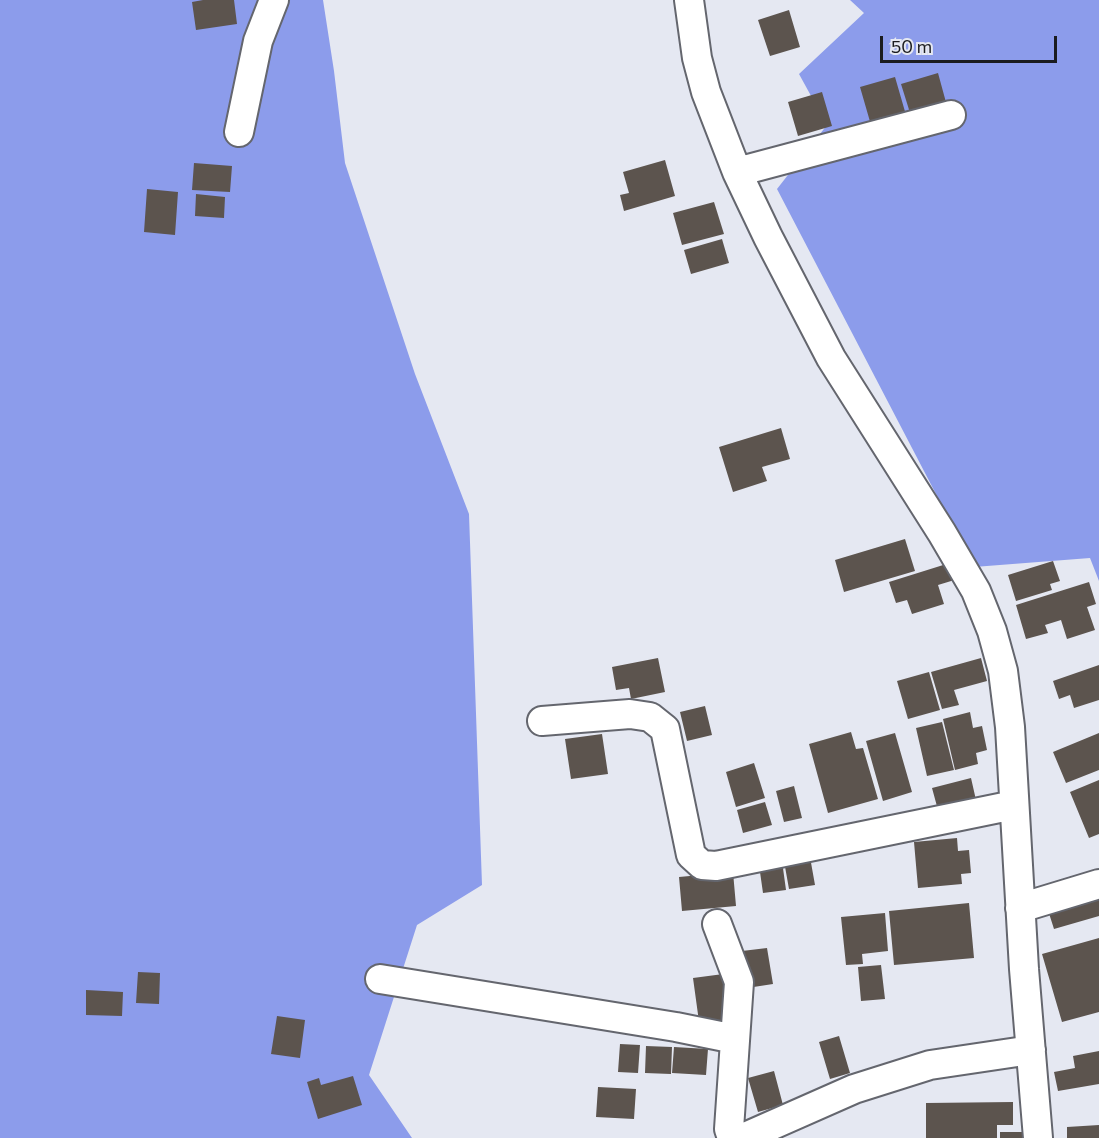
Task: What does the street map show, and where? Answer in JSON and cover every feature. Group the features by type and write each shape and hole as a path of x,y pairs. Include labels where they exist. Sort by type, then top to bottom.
{"street":[{"path":"240,132 258,41 274,0"},
{"path":"689,0 700,69 712,110 737,172 768,237 831,358 976,591 992,631 1003,671 1010,727 1020,908 1038,1138"},
{"path":"737,172 951,115"},
{"path":"542,721 630,714 650,717 665,729 690,855 702,865 716,866 1014,805"},
{"path":"1020,908 1099,884"},
{"path":"717,924 739,982 729,1129 732,1138"},
{"path":"380,979 676,1027 735,1039"},
{"path":"743,1138 854,1089 930,1065 1031,1050"}],"shaded area":[{"path":"0,0 323,0 345,163 415,374 469,514 482,885 417,925 369,1075 412,1138 0,1138"},
{"path":"850,0 1099,0 1099,581 1090,558 974,567 777,189 827,125 799,74 864,13"}],"building":[{"path":"234,0 237,24 196,30 192,2"},
{"path":"789,10 800,47 770,56 758,20"},
{"path":"938,73 947,106 911,116 901,84"},
{"path":"895,77 906,115 871,125 860,87"},
{"path":"822,92 832,126 798,136 788,102"},
{"path":"665,160 675,196 624,211 620,195 629,193 623,172"},
{"path":"194,163 232,166 230,192 192,190"},
{"path":"147,189 178,192 175,235 144,232"},
{"path":"196,194 225,197 224,218 195,216"},
{"path":"714,202 724,234 682,245 673,213"},
{"path":"722,239 729,263 691,274 684,250"},
{"path":"781,428 790,459 762,467 767,481 733,492 719,447"},
{"path":"905,539 915,571 844,592 835,560"},
{"path":"956,561 961,578 938,585 944,604 912,614 907,600 896,603 889,582"},
{"path":"1053,561 1060,581 1050,584 1052,590 1016,601 1008,575"},
{"path":"1089,582 1096,604 1087,607 1095,630 1067,639 1061,620 1045,625 1048,633 1026,639 1016,605"},
{"path":"658,658 665,692 631,699 629,688 616,690 612,667"},
{"path":"981,658 987,681 954,690 959,705 942,709 931,672"},
{"path":"1099,665 1099,700 1074,708 1070,695 1059,699 1053,681"},
{"path":"929,672 940,710 908,719 897,681"},
{"path":"705,706 712,735 687,741 680,712"},
{"path":"970,712 973,728 982,726 987,750 976,753 978,764 955,770 943,719"},
{"path":"942,722 954,770 927,776 916,728"},
{"path":"851,732 856,749 863,748 878,799 828,813 809,744"},
{"path":"895,733 912,792 883,801 866,741"},
{"path":"1099,733 1099,770 1066,783 1053,752"},
{"path":"602,734 608,774 571,779 565,739"},
{"path":"754,763 765,798 736,807 726,772"},
{"path":"971,778 976,800 938,810 932,788"},
{"path":"1099,780 1099,834 1089,838 1070,792"},
{"path":"794,786 802,818 784,822 776,791"},
{"path":"765,802 772,825 743,833 737,810"},
{"path":"957,838 958,851 969,850 971,873 961,874 962,884 918,888 914,842"},
{"path":"810,857 815,885 789,889 784,861"},
{"path":"782,861 786,890 763,893 759,865"},
{"path":"733,872 736,906 682,911 679,877"},
{"path":"1099,889 1099,916 1054,929 1046,904"},
{"path":"969,903 974,958 894,965 889,911"},
{"path":"885,913 888,951 862,954 863,964 846,965 841,917"},
{"path":"1099,938 1099,1012 1062,1022 1042,954"},
{"path":"767,948 773,984 747,988 742,951"},
{"path":"881,965 885,999 861,1001 858,967"},
{"path":"138,972 160,973 159,1004 136,1003"},
{"path":"731,973 728,1025 700,1029 693,978"},
{"path":"86,990 123,992 122,1016 86,1015"},
{"path":"277,1016 305,1020 300,1058 271,1054"},
{"path":"839,1036 850,1073 830,1079 819,1042"},
{"path":"620,1044 640,1045 638,1073 618,1072"},
{"path":"646,1046 672,1047 671,1074 645,1073"},
{"path":"674,1047 708,1049 706,1075 672,1073"},
{"path":"1099,1051 1099,1084 1058,1091 1054,1072 1075,1068 1073,1056"},
{"path":"774,1071 783,1105 758,1112 748,1078"},
{"path":"353,1076 362,1105 318,1119 307,1082 319,1078 321,1085"},
{"path":"598,1087 636,1089 634,1119 596,1117"},
{"path":"1013,1102 1013,1125 997,1125 997,1138 926,1138 926,1103"},
{"path":"1099,1125 1099,1138 1067,1138 1067,1127"},
{"path":"1000,1132 1027,1132 1027,1138 1000,1138"}]}
